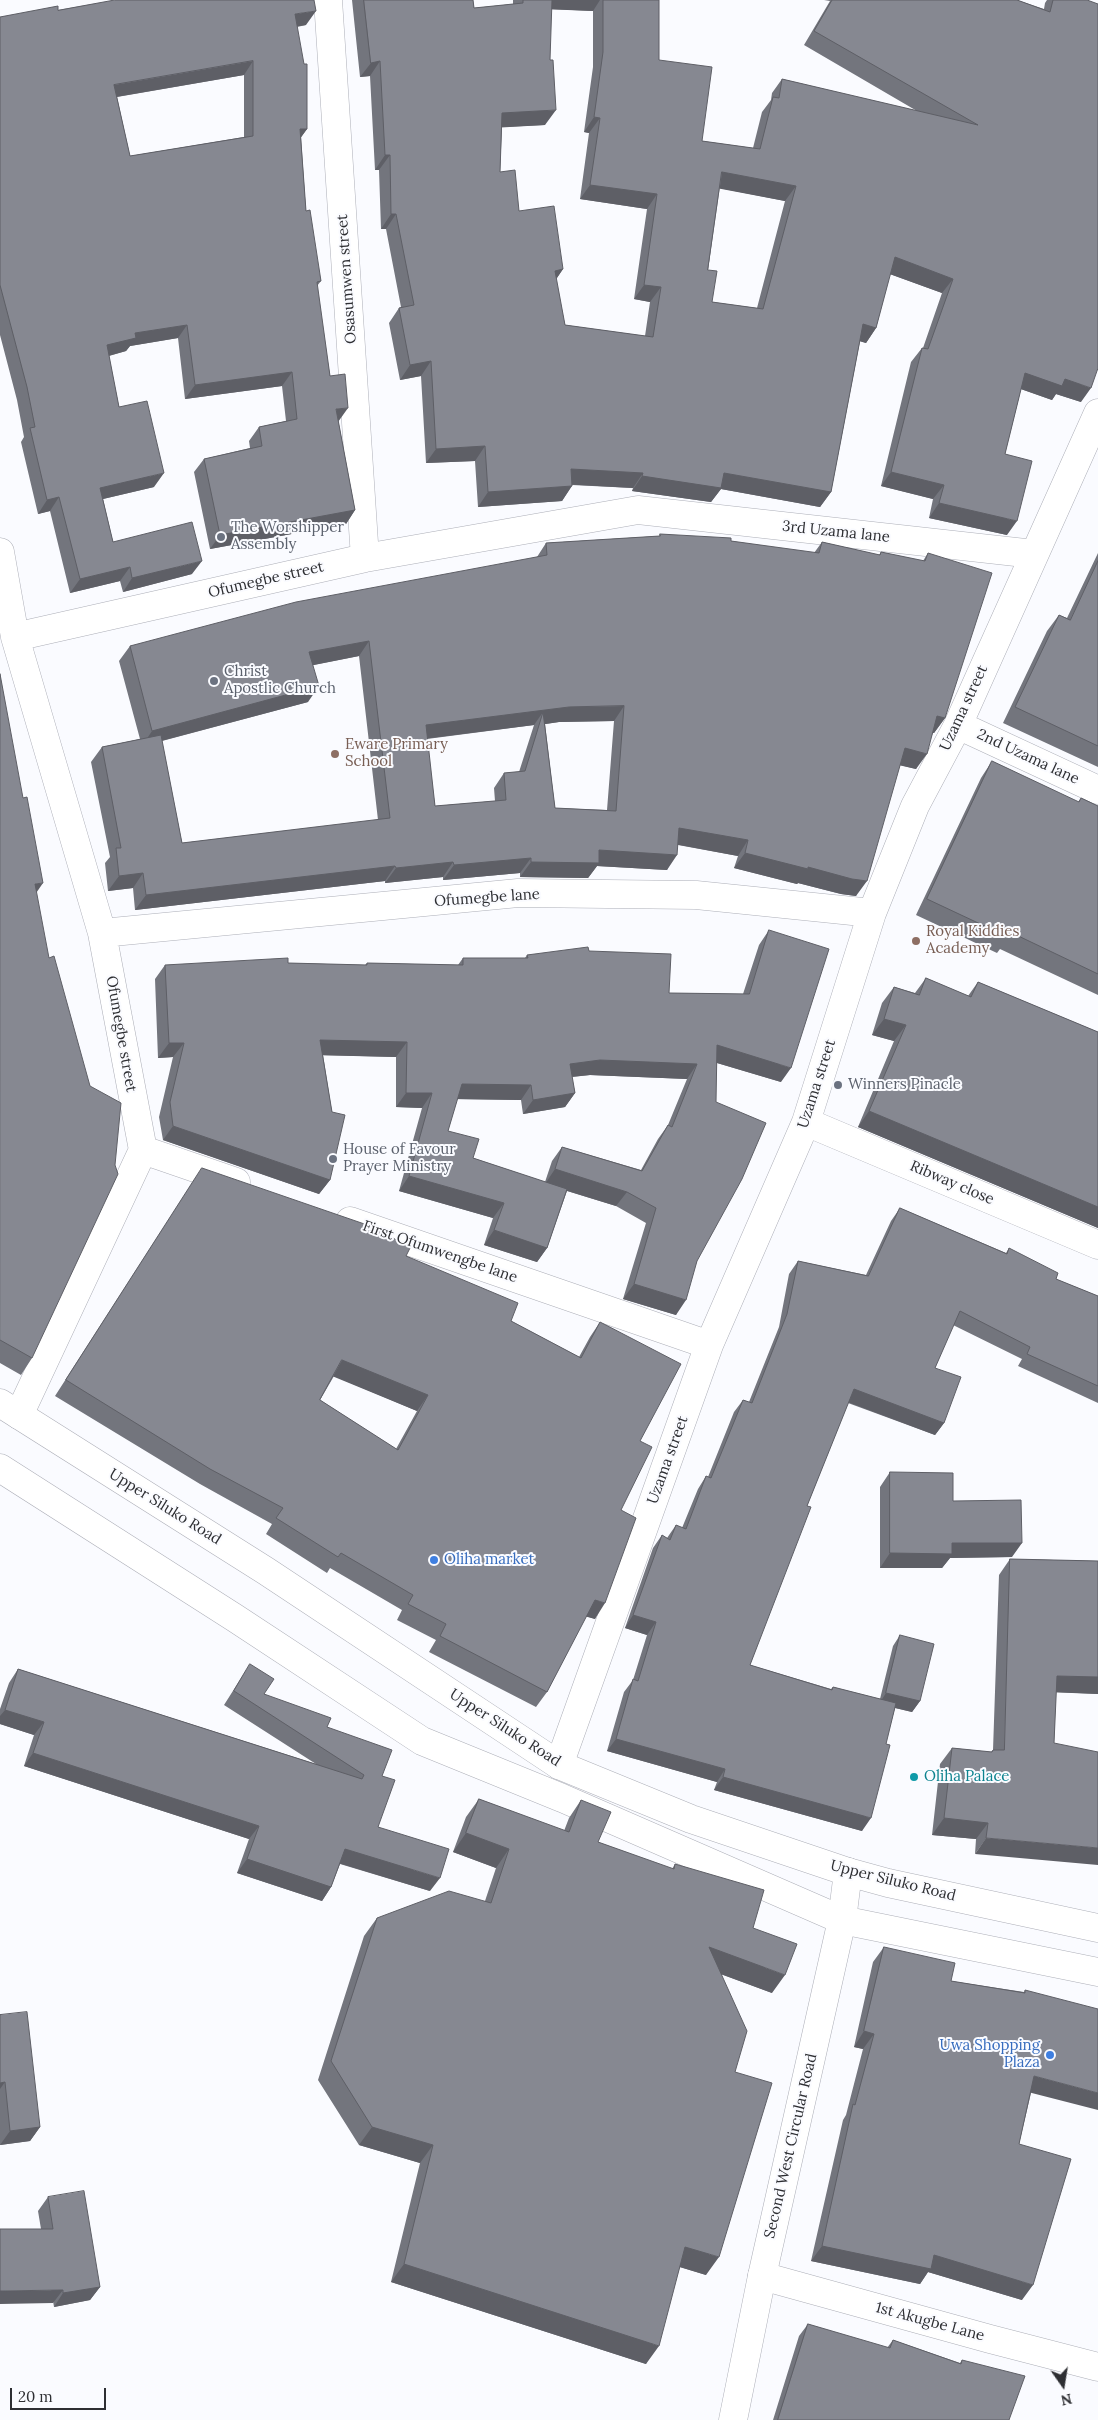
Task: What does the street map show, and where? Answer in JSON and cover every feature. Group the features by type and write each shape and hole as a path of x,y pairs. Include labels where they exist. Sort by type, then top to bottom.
{"street":[{"name":"Osasumwen street","path":"328,0 365,558"},
{"name":"Uzama street","path":"559,1765 709,1345 806,1122 872,913 915,806 958,725 1098,413"},
{"name":"Ofumegbe street","path":"15,637 365,558 638,510"},
{"name":"3rd Uzama lane","path":"638,510 1034,554"},
{"name":"Ofumegbe street","path":"0,552 15,637 102,933 143,1150"},
{"name":"2nd Uzama lane","path":"958,725 1098,790"},
{"name":"Ofumegbe lane","path":"102,933 518,893 696,895 872,913"},
{"name":"Ribway close","path":"806,1122 1098,1245"},
{"path":"10,1409 143,1150 256,1189"},
{"name":"First Ofumwengbe lane","path":"322,1212 709,1345"},
{"name":"Upper Siluko Road","path":"10,1409 266,1572 559,1765 691,1819 848,1872 888,1883 1098,1928"},
{"name":"Upper Siluko Road","path":"0,1468 235,1618 422,1741 562,1798 842,1920 1098,1972"},
{"name":"Second West Circular Road","path":"733,2420 762,2276 842,1920 848,1872"},
{"name":"1st Akugbe Lane","path":"762,2276 1098,2366"}],"building":[{"path":"115,0 314,0 316,11 295,14 304,64 307,64 307,129 300,129 306,211 310,210 321,281 317,282 330,376 345,374 348,408 336,409 355,510 220,535 204,459 262,446 259,427 297,419 292,372 195,385 187,325 135,333 136,338 107,345 119,407 147,401 164,473 100,488 113,542 192,522 202,561 132,578 130,567 80,579 59,497 47,500 30,428 35,427 27,387 0,285 0,17 58,6 58,10","holes":["253,61 253,136 130,156 114,85"]},
{"path":"364,0 473,0 474,8 523,3 523,0 552,0 550,60 553,60 556,110 502,113 500,172 515,170 519,211 554,206 563,269 555,271 565,325 653,337 661,287 644,285 657,194 590,185 600,118 594,117 603,52 603,0 659,0 659,60 712,67 702,141 760,149 773,97 779,98 782,79 978,125 814,31 832,0 1017,0 1050,12 1053,0 1087,0 1098,4 1098,368 1091,388 1065,379 1062,386 1025,373 1005,454 1032,461 1017,521 939,503 944,485 891,472 922,348 928,349 953,279 895,257 876,328 863,324 831,492 724,473 721,488 642,476 643,473 571,469 572,486 488,492 485,446 436,449 431,361 410,365 399,308 414,305 396,214 391,214 390,155 385,155 380,61 371,63","holes":["722,172 796,186 763,309 712,302 717,271 708,270"]},
{"path":"660,534 731,538 731,541 819,553 822,542 880,555 881,552 925,561 928,553 992,573 945,718 937,716 927,754 905,748 867,881 852,879 808,867 808,869 745,853 748,840 679,828 677,855 599,850 599,863 531,862 531,858 454,865 453,862 396,868 395,866 146,895 143,873 119,876 116,848 121,848 102,747 161,735 182,843 390,818 369,641 309,652 319,686 152,731 130,646 296,602 547,555 546,543 660,536","holes":["624,706 616,811 555,808 543,712 525,771 504,773 506,800 435,806 426,725 569,707"]},
{"path":"1098,561 1098,746 1015,707 1059,615 1070,620"},
{"path":"0,674 23,798 27,797 43,883 35,884 49,958 54,956 90,1086 121,1103 115,1165 118,1174 32,1358 0,1340"},
{"path":"992,761 1079,802 1081,798 1098,806 1098,974 1010,932 1008,937 927,899"},
{"path":"769,930 829,949 791,1068 717,1045 716,1102 766,1123 742,1179 697,1261 686,1300 634,1284 656,1208 627,1192 555,1169 562,1147 642,1171 668,1125 672,1127 697,1064 600,1060 570,1064 575,1093 533,1100 531,1085 462,1084 448,1131 479,1139 473,1158 567,1189 547,1248 494,1230 504,1203 409,1176 432,1093 406,1093 407,1042 320,1040 332,1112 345,1115 330,1180 173,1126 170,1102 184,1043 169,1043 165,965 288,958 288,963 463,965 463,958 528,958 527,955 588,947 589,951 671,954 669,993 749,994"},
{"path":"926,978 971,997 978,982 1098,1032 1098,1207 869,1111 906,1025 884,1019 894,987 919,995"},
{"name":"Oliha market","path":"202,1168 376,1228 410,1248 406,1256 518,1303 511,1321 581,1358 600,1322 681,1364 640,1441 652,1447 621,1510 636,1518 605,1603 595,1600 547,1692 440,1636 446,1624 408,1604 413,1595 341,1553 338,1557 276,1518 283,1508 210,1469 66,1380","holes":["342,1360 428,1395 398,1450 320,1400"]},
{"path":"900,1208 1007,1254 1009,1248 1058,1273 1056,1279 1098,1296 1098,1386 1027,1354 1030,1347 960,1311 935,1368 961,1377 944,1423 854,1389 807,1506 811,1507 750,1665 832,1690 833,1687 896,1703 886,1744 890,1745 871,1818 723,1777 725,1769 616,1739 633,1679 638,1681 656,1622 633,1615 662,1535 670,1540 676,1525 686,1529 706,1476 711,1478 743,1400 752,1403 787,1314 798,1261 868,1276"},
{"path":"890,1472 953,1473 953,1501 1021,1500 1022,1543 952,1543 952,1554 890,1553"},
{"path":"1010,1559 1098,1561 1098,1677 1057,1676 1054,1743 1098,1752 1098,1848 986,1838 988,1823 944,1818 952,1748 992,1752 993,1750 1004,1750"},
{"path":"900,1635 934,1644 920,1701 886,1693"},
{"path":"250,1664 274,1679 264,1694 331,1718 327,1727 392,1750 382,1776 395,1780 378,1827 449,1849 440,1878 345,1849 331,1887 247,1859 259,1826 33,1753 44,1722 5,1710 18,1669 362,1779 364,1775 234,1691"},
{"path":"479,1799 569,1832 581,1800 611,1812 598,1842 674,1869 675,1864 764,1890 753,1928 797,1944 785,1975 709,1947 747,2031 735,2072 772,2083 719,2257 685,2247 659,2346 404,2264 433,2145 372,2127 331,2061 377,1918 449,1891 491,1903 509,1849 466,1833"},
{"path":"884,1947 955,1963 951,1981 1025,1993 1025,1990 1098,2009 1098,2093 1034,2076 1019,2144 1071,2159 1033,2285 934,2255 931,2269 822,2246 853,2104 855,2105 874,2034 864,2031"},
{"path":"27,2012 40,2127 10,2131 5,2082 0,2083 0,2015"},
{"path":"84,2191 100,2287 63,2293 63,2290 0,2291 0,2229 53,2229 48,2197"},
{"path":"808,2324 890,2348 893,2340 961,2364 962,2360 1025,2376 1009,2420 778,2420"}],"place":[{"name":"The Worshipper Assembly","path":"221,537"},
{"name":"Christ Apostlic Church","path":"214,681"},
{"name":"Eware Primary School","path":"335,754"},
{"name":"Royal Kiddies Academy","path":"916,941"},
{"name":"Winners Pinacle","path":"838,1085"},
{"name":"House of Favour Prayer Ministry","path":"333,1159"},
{"name":"Oliha market","path":"434,1560"},
{"name":"Oliha Palace","path":"914,1777"},
{"name":"Uwa Shopping Plaza","path":"1050,2055"}]}
